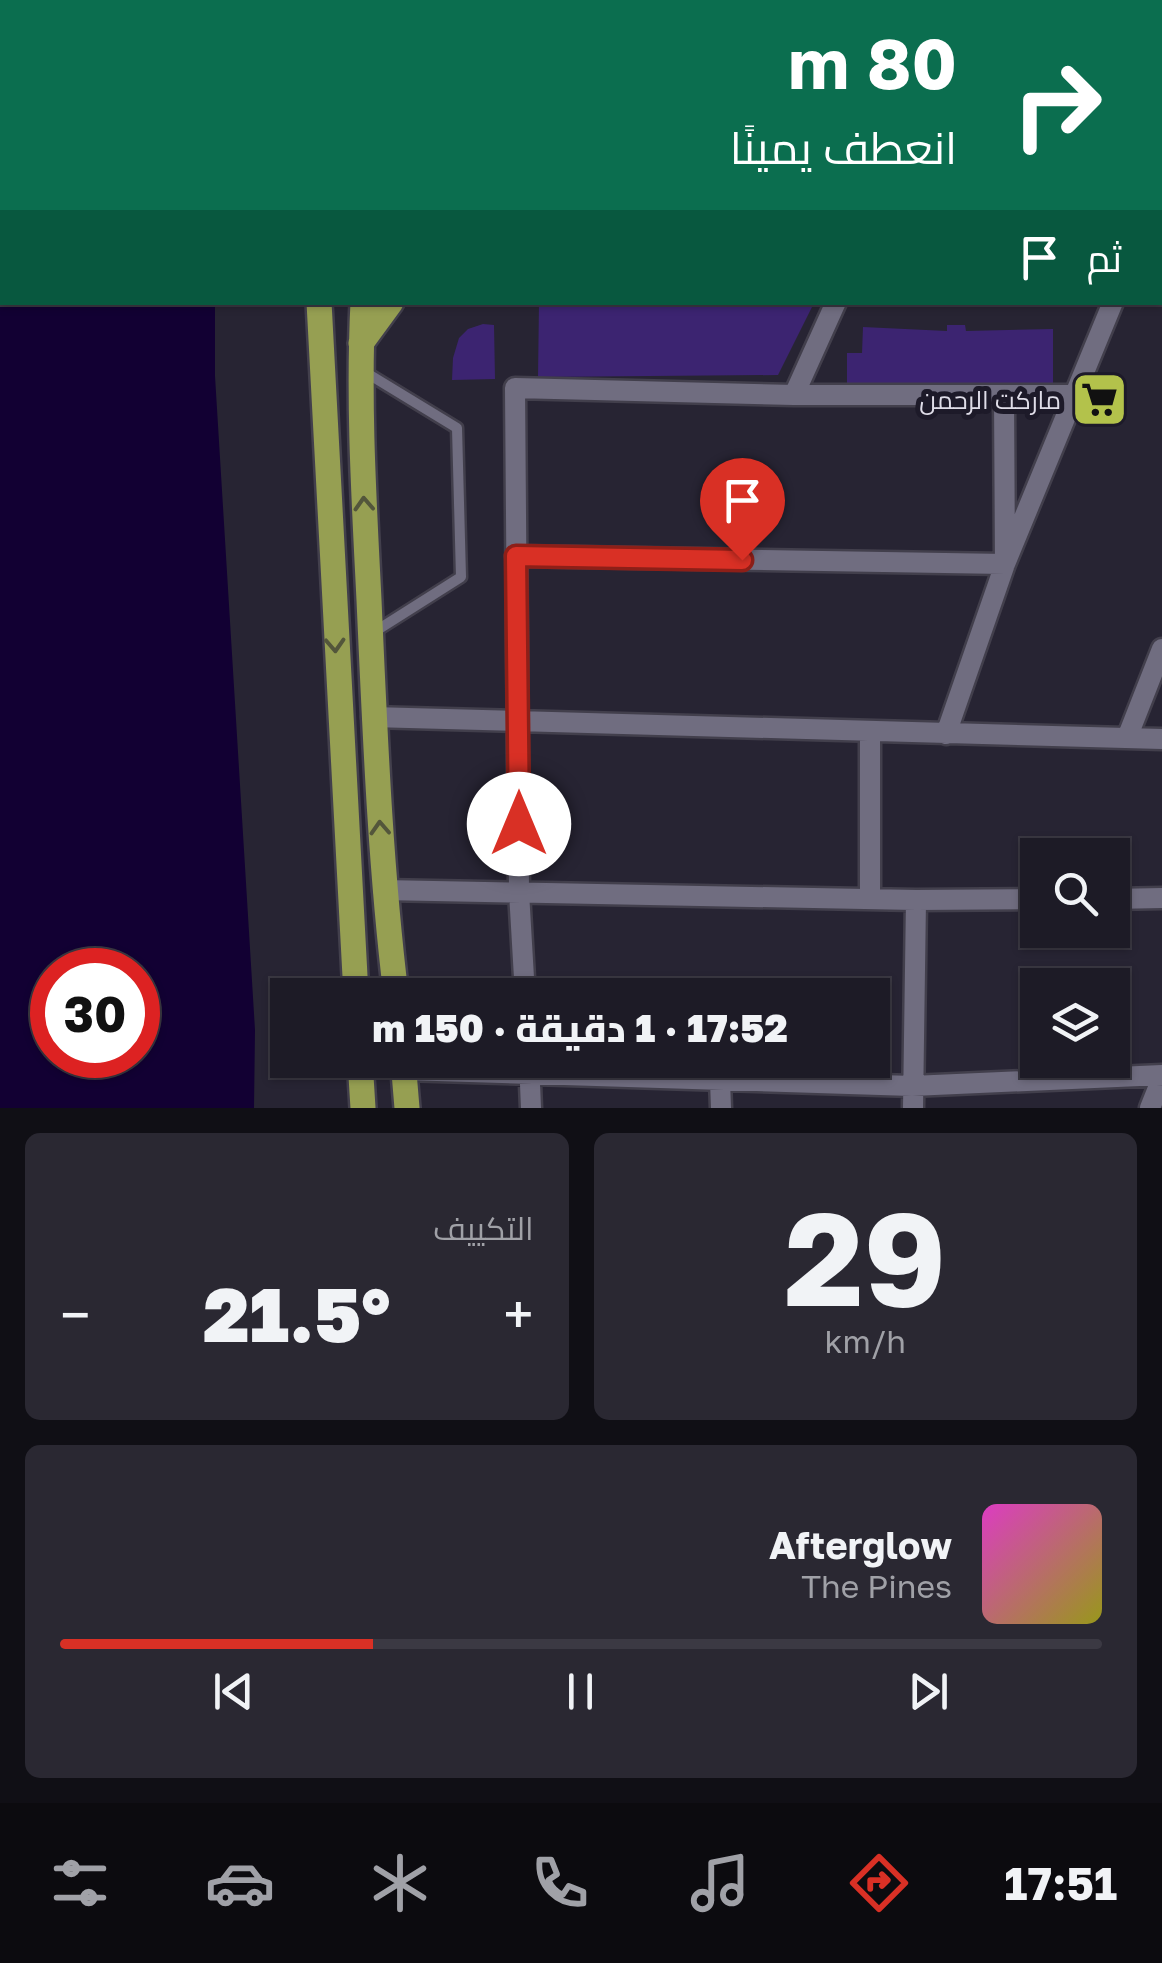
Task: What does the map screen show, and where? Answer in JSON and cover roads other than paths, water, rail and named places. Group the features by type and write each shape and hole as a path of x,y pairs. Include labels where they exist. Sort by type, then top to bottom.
{"main road":[{"path":"320,305 355,978"},
{"path":"363,305 360,356 372,717 383,890 394,978"},
{"path":"360,356 371,305"},
{"path":"360,356 390,305"},
{"path":"361,1078 363,1108"},
{"path":"405,1078 407,1108"}],"street":[{"path":"794,395 835,305"},
{"path":"946,734 1005,564 1112,305"},
{"path":"525,978 520,892 515,388 794,395 1075,396"},
{"path":"1004,396 1005,564"},
{"path":"516,556 1005,564"},
{"path":"1127,738 1162,648"},
{"path":"372,717 1162,739"},
{"path":"870,732 870,900"},
{"path":"383,890 1020,900"},
{"path":"1130,899 1162,898"},
{"path":"913,1108 916,900"},
{"path":"691,1078 912,1086 1162,1077 1150,1108"},
{"path":"530,1078 531,1108"},
{"path":"720,1080 721,1108"}],"lane":[{"path":"360,356 457,428 462,576 370,634"}],"place":[{"name":"ماركت الرحمن","path":"1100,400"}]}
